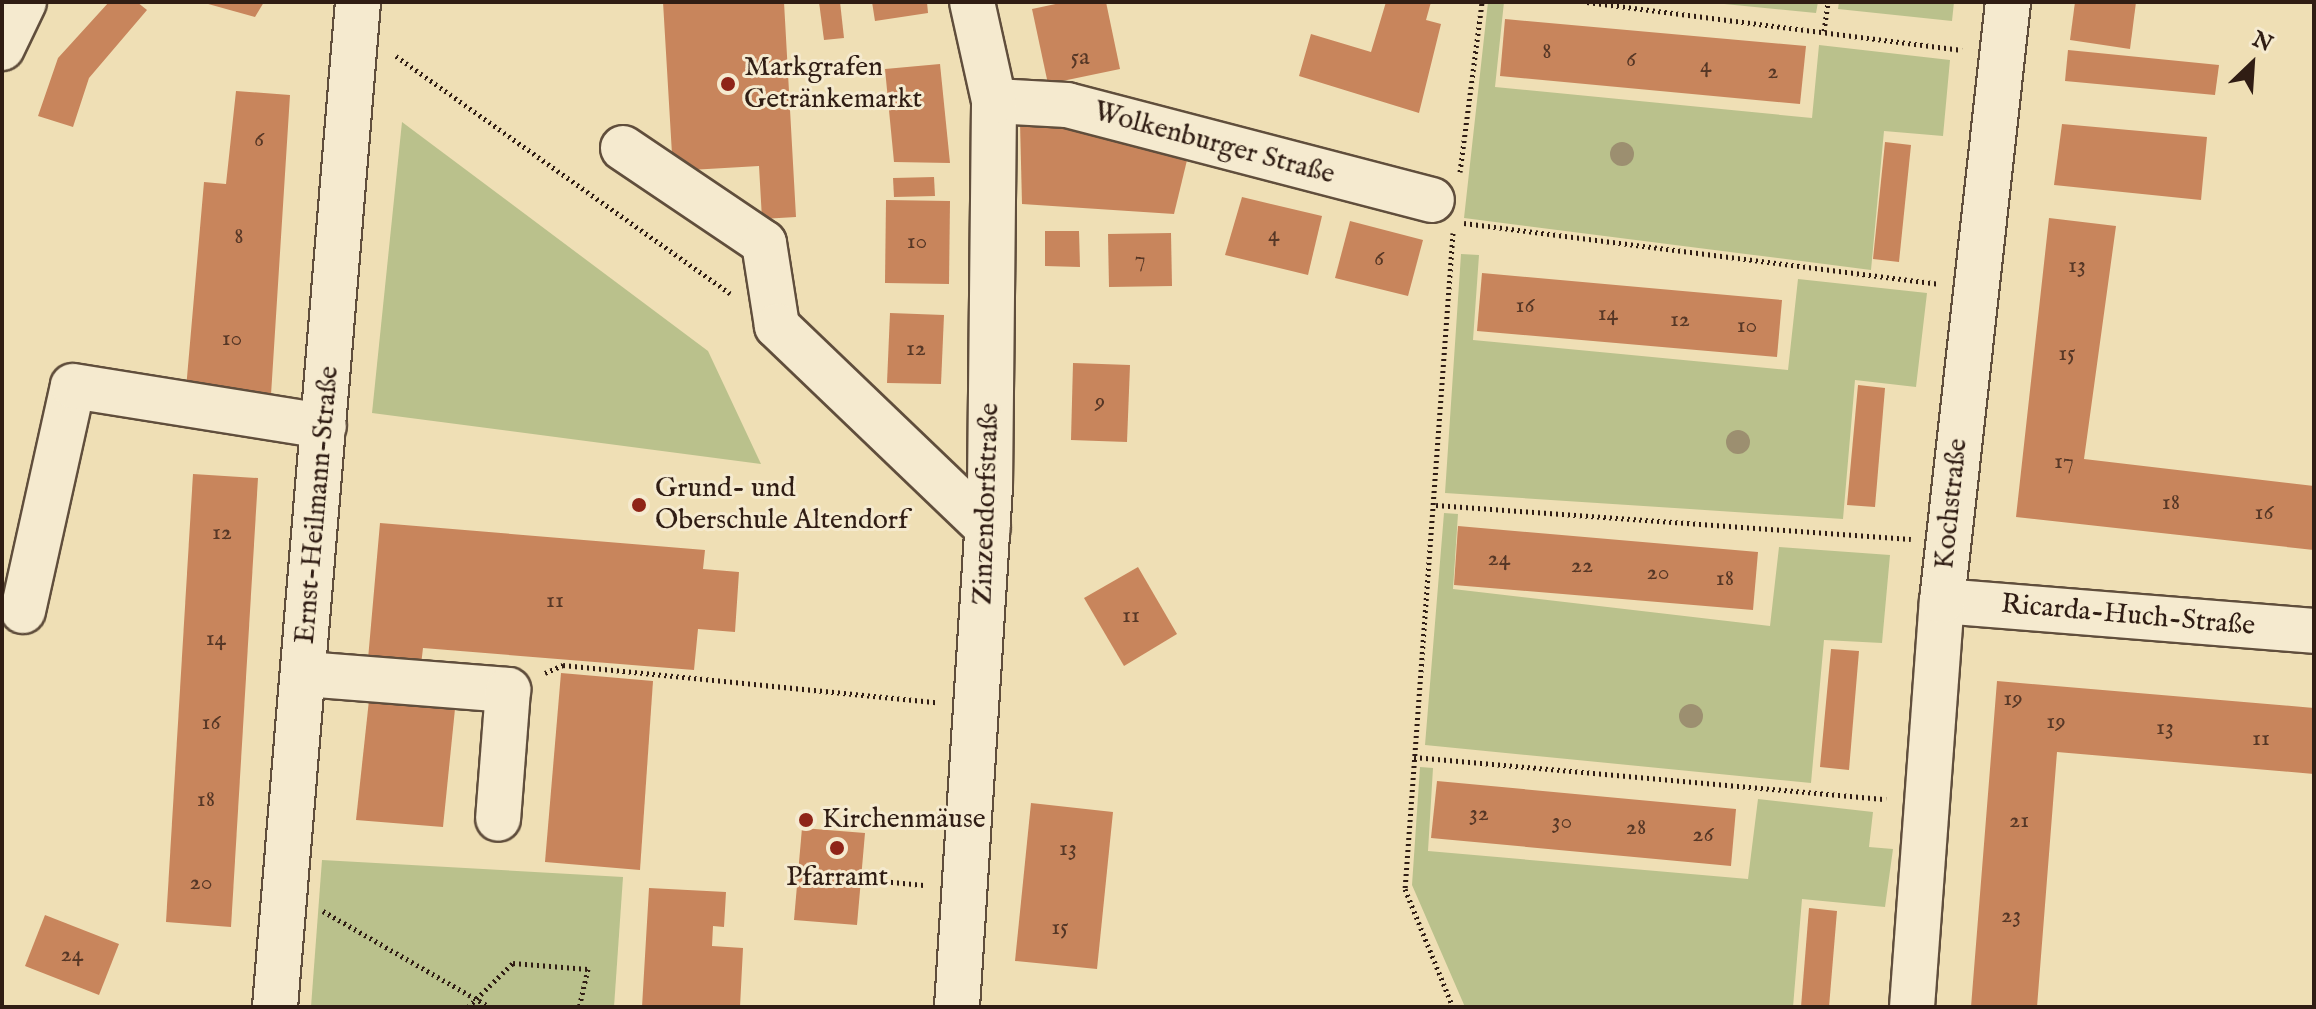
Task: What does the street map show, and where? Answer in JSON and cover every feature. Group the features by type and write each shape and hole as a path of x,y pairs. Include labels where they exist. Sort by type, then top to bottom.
{"street":[{"path":"2,48 24,2"},
{"name":"Zinzendorfstraße","path":"957,1007 988,528 994,101 972,2"},
{"name":"Kochstraße","path":"1912,1007 1942,601 2008,2"},
{"name":"Ernst-Heilmann-Straße","path":"275,1007 287,890 325,674 324,426 357,15"},
{"name":"Wolkenburger Straße","path":"994,101 1067,105 1445,195"},
{"path":"623,148 764,243 777,326 988,528"},
{"path":"23,611 73,386 324,426"},
{"name":"Ricarda-Huch-Straße","path":"1942,601 2314,631"},
{"path":"325,674 508,690 498,819"}],"path":[{"path":"1445,195 1482,2"},
{"path":"1587,2 2003,56"},
{"path":"1824,31 1828,2"},
{"path":"357,15 777,326"},
{"path":"1453,1007 1405,889 1436,505 1453,222 1975,289"},
{"path":"1436,505 1948,541"},
{"path":"508,690 563,665 944,703"},
{"path":"1414,757 1927,802"},
{"path":"861,879 966,889"},
{"path":"287,890 473,1000 490,1007"},
{"path":"468,1007 513,963 588,969 579,1007"}],"green space":[{"path":"1488,2 1504,2 1495,87 1812,118 1819,45 1950,60 1943,136 1884,131 1871,270 1464,218"},
{"path":"1704,2 1818,2 1816,13"},
{"path":"1839,2 1954,2 1952,21 1838,9"},
{"path":"402,122 708,351 761,464 372,413"},
{"path":"1461,254 1479,255 1473,340 1788,370 1798,279 1927,293 1916,387 1855,380 1843,519 1445,493"},
{"path":"1444,513 1458,514 1453,589 1770,626 1779,547 1890,555 1882,643 1824,640 1811,783 1425,745"},
{"path":"1420,767 1433,768 1428,851 1748,879 1758,799 1873,812 1869,847 1893,849 1885,907 1802,899 1793,1007 1465,1007 1412,885"},
{"path":"322,860 623,877 614,1007 311,1007"}],"building":[{"path":"109,2 137,2 147,10 89,78 73,127 38,116 58,58"},
{"path":"201,2 264,2 255,17"},
{"name":"Markgrafen Getränkemarkt","path":"663,2 784,2 796,217 762,219 759,166 673,171"},
{"path":"819,2 840,2 844,38 824,40"},
{"path":"872,2 927,2 928,13 875,21"},
{"path":"1065,2 1106,2 1120,69 1048,84 1032,9"},
{"path":"1386,2 1431,2 1426,20 1441,24 1419,113 1299,76 1311,34 1371,52"},
{"path":"2075,2 2136,2 2130,49 2070,40"},
{"path":"1505,19 1806,46 1800,104 1500,76"},
{"path":"2068,50 2219,65 2215,95 2065,81"},
{"path":"940,64 950,163 894,162 885,69"},
{"path":"236,91 290,95 271,395 186,389 204,182 226,184"},
{"path":"1052,120 1188,156 1174,214 1022,204 1020,122"},
{"path":"2062,124 2207,137 2201,200 2054,185"},
{"path":"1885,142 1911,145 1899,262 1873,259"},
{"path":"934,177 935,196 894,197 893,178"},
{"path":"1242,197 1322,216 1308,275 1225,255"},
{"path":"886,200 950,201 949,284 885,283"},
{"path":"2049,218 2116,226 2084,459 2314,486 2314,550 2016,517"},
{"path":"1350,221 1423,240 1408,296 1335,278"},
{"path":"1045,231 1079,231 1080,267 1045,266"},
{"path":"1171,233 1172,286 1109,287 1108,234"},
{"path":"1482,273 1782,300 1777,357 1477,331"},
{"path":"890,313 944,315 941,384 887,383"},
{"path":"1073,363 1130,365 1127,442 1071,440"},
{"path":"1858,385 1885,388 1875,507 1847,505"},
{"path":"193,474 258,478 231,927 166,922"},
{"path":"380,523 705,550 703,569 739,572 735,632 698,629 694,670 423,648 421,665 368,659"},
{"path":"1458,526 1758,552 1753,610 1454,585"},
{"path":"1138,567 1177,634 1124,666 1084,598"},
{"path":"1831,649 1859,651 1849,770 1820,767"},
{"path":"561,673 653,681 640,870 545,862"},
{"path":"1997,681 2314,708 2314,774 2057,752 2037,1007 1971,1007"},
{"path":"370,691 456,699 443,827 356,820"},
{"path":"1437,781 1736,809 1731,866 1431,838"},
{"path":"1031,803 1113,812 1097,969 1015,961"},
{"path":"802,828 865,833 857,925 794,920"},
{"path":"649,888 726,892 724,927 713,926 712,946 743,948 740,1007 642,1007"},
{"path":"1809,908 1837,911 1829,1007 1801,1007"},
{"path":"45,915 119,944 99,995 25,966"}],"place":[{"name":"Markgrafen Getränkemarkt","path":"728,84"},
{"name":"Grund- und Oberschule Altendorf","path":"639,505"},
{"name":"Kirchenmäuse","path":"806,820"},
{"name":"Pfarramt","path":"837,848"}]}
